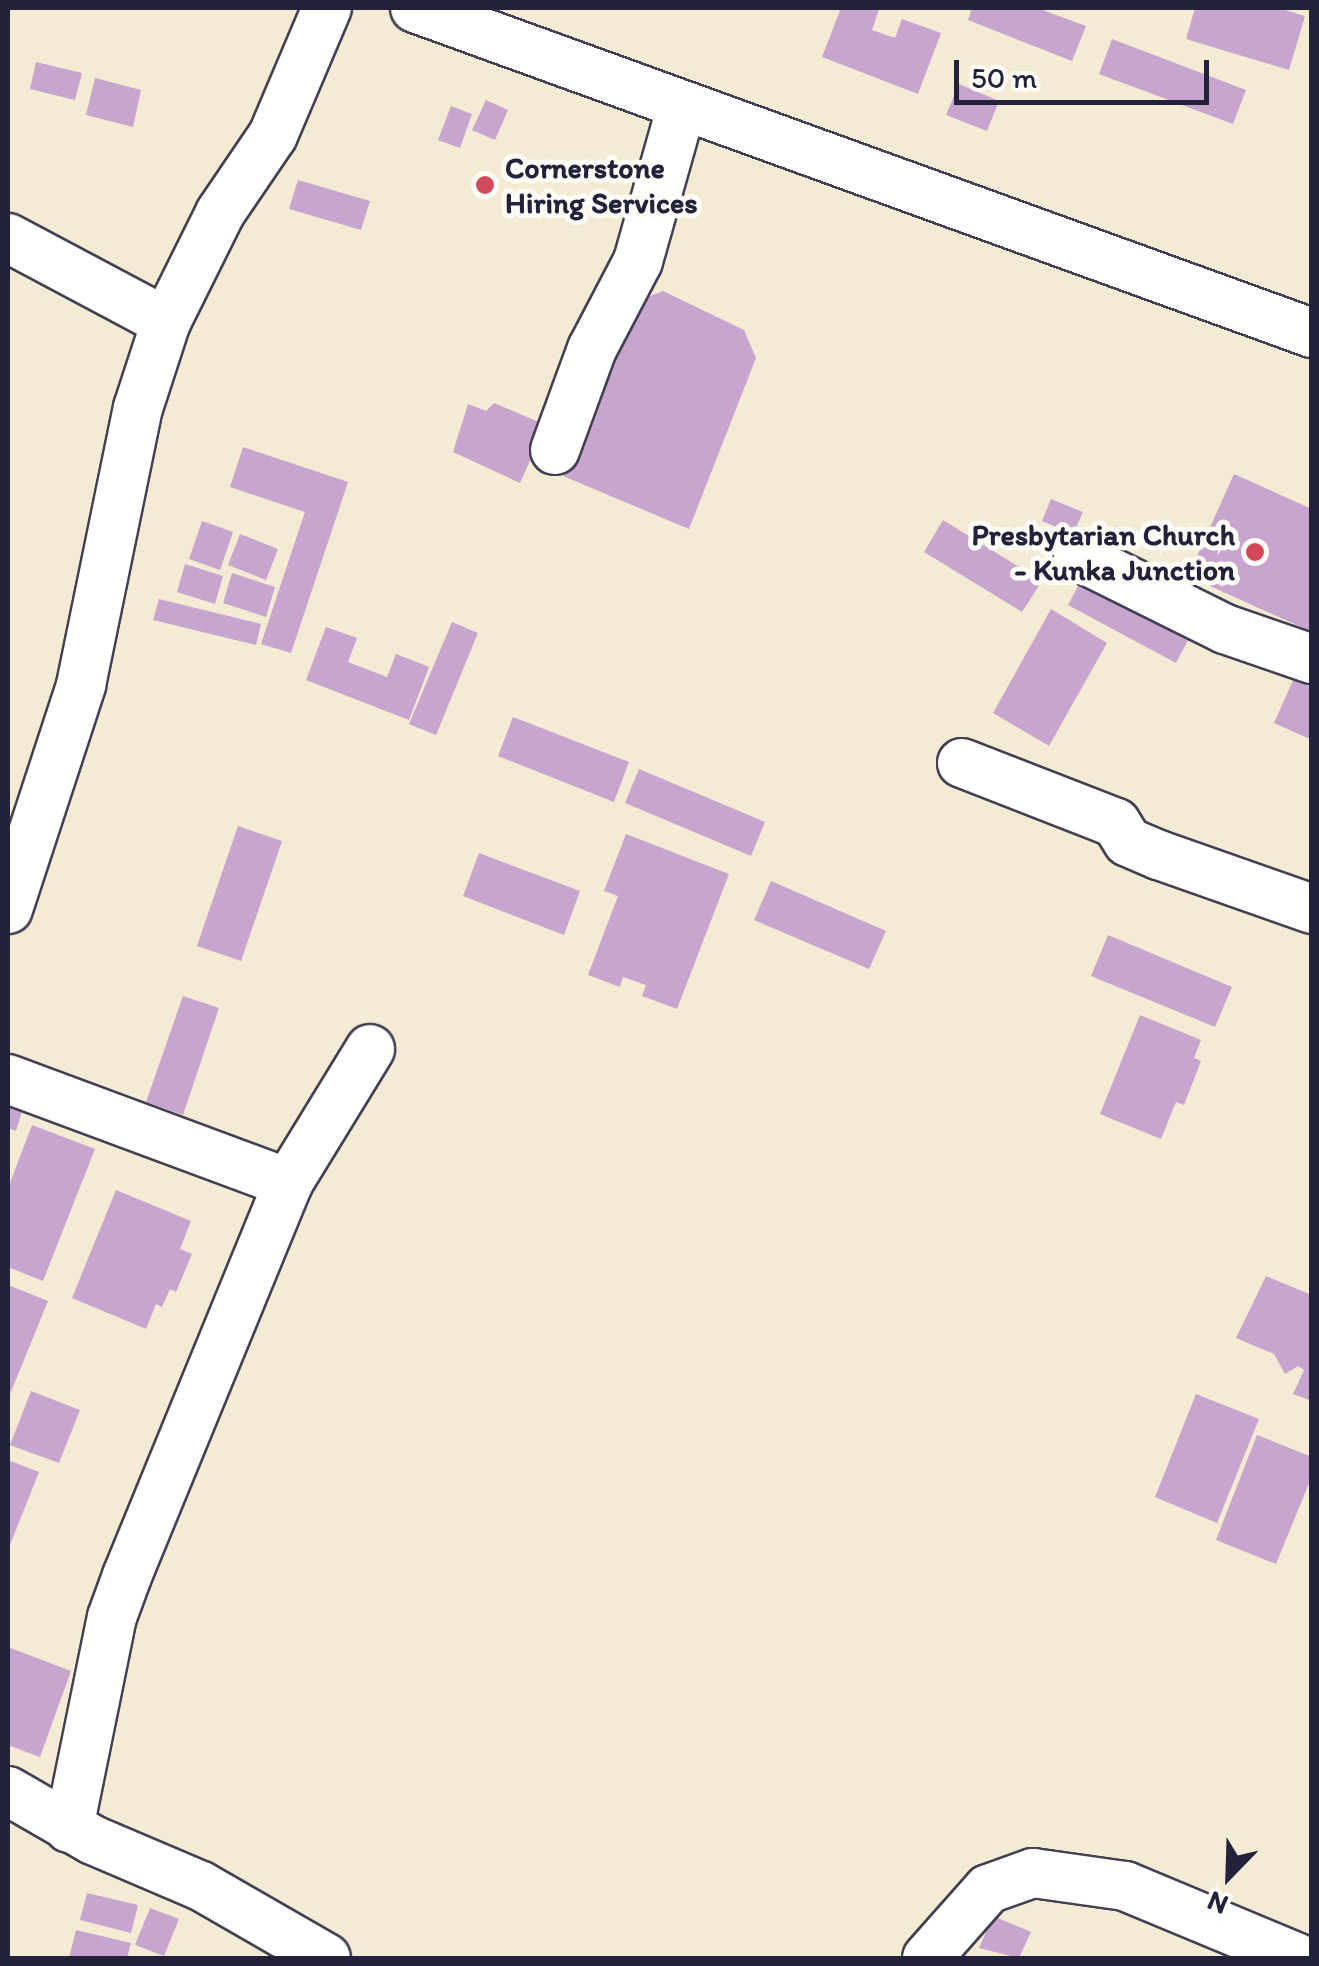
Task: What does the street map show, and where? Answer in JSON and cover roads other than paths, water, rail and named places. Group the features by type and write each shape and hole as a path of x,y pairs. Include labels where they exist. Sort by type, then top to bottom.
{"street":[{"path":"8,908 81,685 138,408 166,322 220,213 273,134 327,8"},
{"path":"415,8 1312,333"},
{"path":"555,450 592,349 638,260 682,106"},
{"path":"8,238 166,322"},
{"path":"1078,556 1224,629 1312,658"},
{"path":"962,763 1116,823 1128,842 1159,855 1312,909"},
{"path":"69,1828 112,1617 288,1183 370,1050"},
{"path":"8,1079 288,1183"},
{"path":"8,1791 69,1828 201,1886 326,1958"},
{"path":"927,1958 988,1889 1033,1874 1125,1886 1298,1958"}],"place":[{"name":"Cornerstone Hiring Services","path":"485,185"},
{"name":"Presbytarian Church - Kunka Junction","path":"1255,552"}]}
